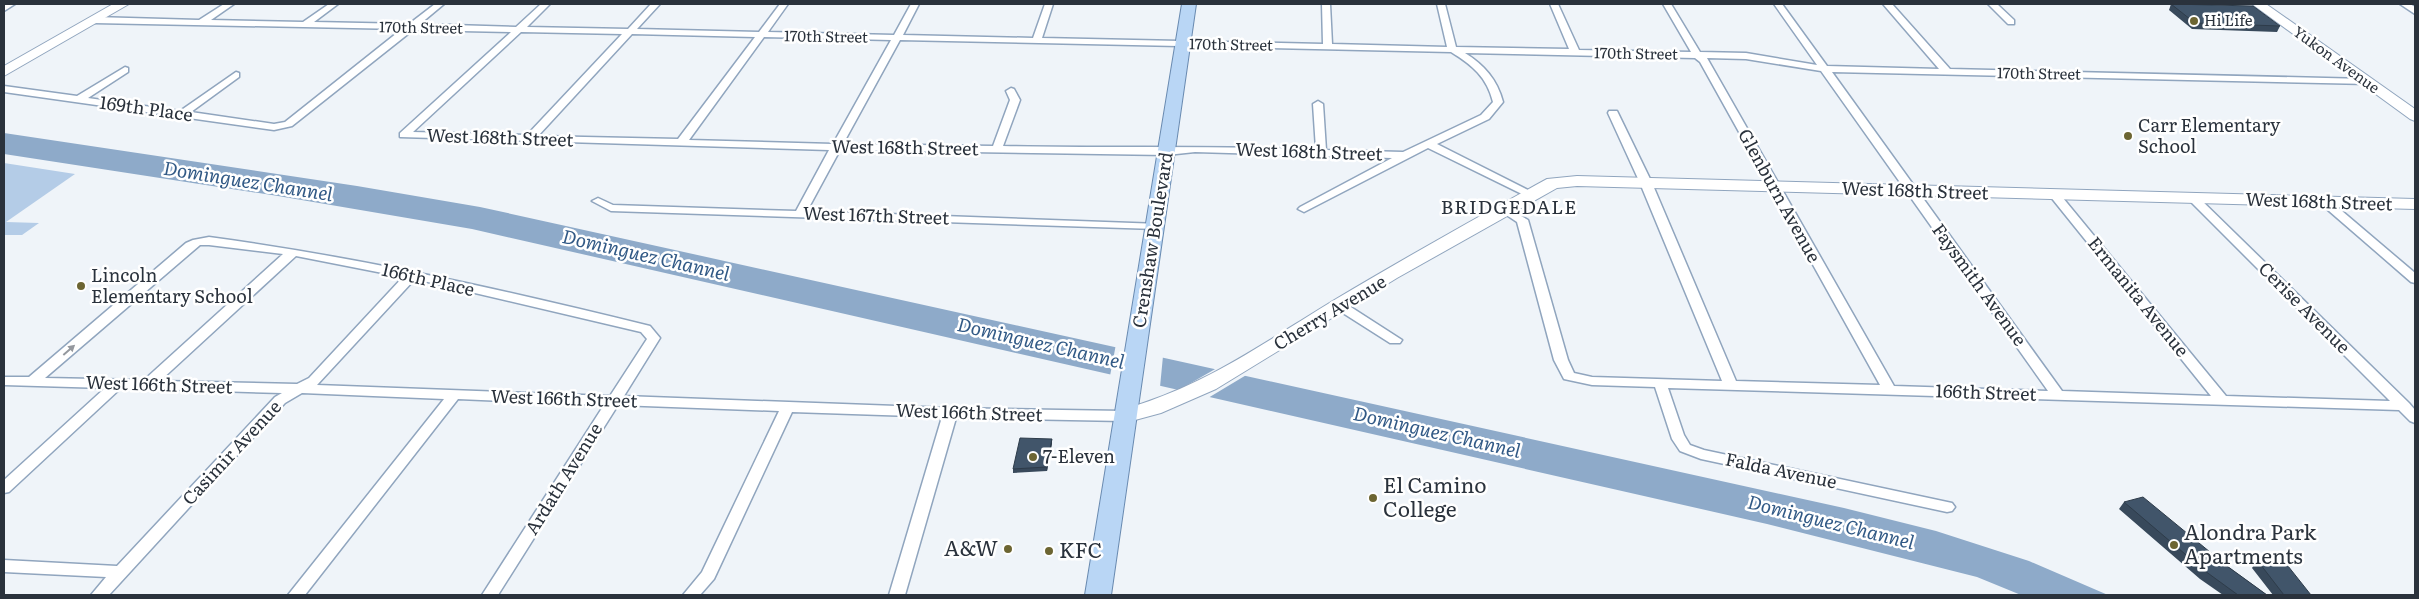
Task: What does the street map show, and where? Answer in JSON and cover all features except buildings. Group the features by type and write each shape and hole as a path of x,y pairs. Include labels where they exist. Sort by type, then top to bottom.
{"main road":[{"name":"Crenshaw Boulevard","path":"1098,595 1124,416 1156,226 1189,4"}],"street":[{"path":"4,8 11,4"},
{"path":"4,72 122,4"},
{"path":"200,23 230,4"},
{"path":"304,25 334,4"},
{"path":"410,28 440,4"},
{"path":"518,30 546,4"},
{"path":"529,139 656,4"},
{"path":"681,143 784,4"},
{"path":"800,213 915,4"},
{"path":"1036,42 1049,4"},
{"path":"1326,4 1328,47"},
{"path":"1304,209 1405,155 1486,118 1498,102 1496,89 1479,65 1452,50 1441,4"},
{"path":"1554,4 1574,52"},
{"name":"Glenburn Avenue","path":"1667,4 1697,54 1704,60 1773,187 1889,390"},
{"name":"Faysmith Avenue","path":"1778,4 2058,395"},
{"path":"1887,4 1947,72"},
{"path":"1992,4 2011,22"},
{"name":"Yukon Avenue","path":"2258,4 2415,116"},
{"path":"2404,4 2415,11"},
{"name":"170th Street","path":"94,20 1036,42 1697,54 1746,56 1825,69 2366,82"},
{"name":"169th Place","path":"4,89 274,127 288,124 410,28"},
{"name":"West 168th Street","path":"518,30 404,135 836,147 1167,152 1195,149 1321,151 1405,155"},
{"path":"79,99 125,70"},
{"path":"182,114 236,76"},
{"path":"997,149 1015,100 1012,91"},
{"path":"1318,104 1321,151"},
{"path":"1613,113 1646,183 1731,385"},
{"path":"1429,144 1530,195"},
{"name":"West 168th Street","path":"1530,195 1552,183 1646,183 2415,204"},
{"name":"Ermanita Avenue","path":"2054,194 2222,400"},
{"name":"Cherry Avenue","path":"1124,416 1152,410 1191,394 1234,372 1339,305 1530,195"},
{"name":"Cerise Avenue","path":"2193,198 2415,418"},
{"name":"West 167th Street","path":"598,201 611,208 1156,226"},
{"path":"2326,202 2415,279"},
{"name":"166th Street","path":"1505,210 1522,220 1561,360 1569,376 1592,381 2404,406"},
{"name":"166th Place","path":"32,382 155,275 197,242 209,241 294,252 412,275 645,328 654,338"},
{"path":"148,384 294,252"},
{"name":"Casimir Avenue","path":"98,595 280,400 314,381 412,275"},
{"path":"1339,305 1395,340"},
{"name":"Ardath Avenue","path":"490,595 654,338"},
{"name":"West 166th Street","path":"4,381 302,389 950,413 1124,416"},
{"name":"Falda Avenue","path":"1660,383 1677,436 1685,448 1701,454 1947,507"},
{"path":"4,488 118,384"},
{"path":"296,595 453,396"},
{"path":"691,595 708,575 788,406"},
{"path":"897,595 950,413"},
{"path":"4,566 121,572"}],"shaded area":[{"path":"4,163 75,174 6,222 39,223 22,235 4,235"}],"water":[{"name":"Dominguez Channel","path":"4,133 357,186 480,207 1844,508 1936,531 2029,561 2108,595 2021,595 1977,577 1767,524 472,229 278,196 4,154"}],"pier":[{"path":"1116,344 1163,356 1160,387 1110,376"},
{"path":"1217,368 1248,374 1208,398 1177,391"}],"place":[{"name":"Hi Life","path":"2194,21"},
{"name":"Carr Elementary School","path":"2128,136"},
{"name":"Lincoln Elementary School","path":"81,286"},
{"name":"7-Eleven","path":"1033,457"},
{"name":"El Camino College","path":"1373,498"},
{"name":"Alondra Park Apartments","path":"2174,545"},
{"name":"A&W","path":"1008,549"},
{"name":"KFC","path":"1049,551"}],"district":[{"name":"BRIDGEDALE","path":"1509,207"}]}
